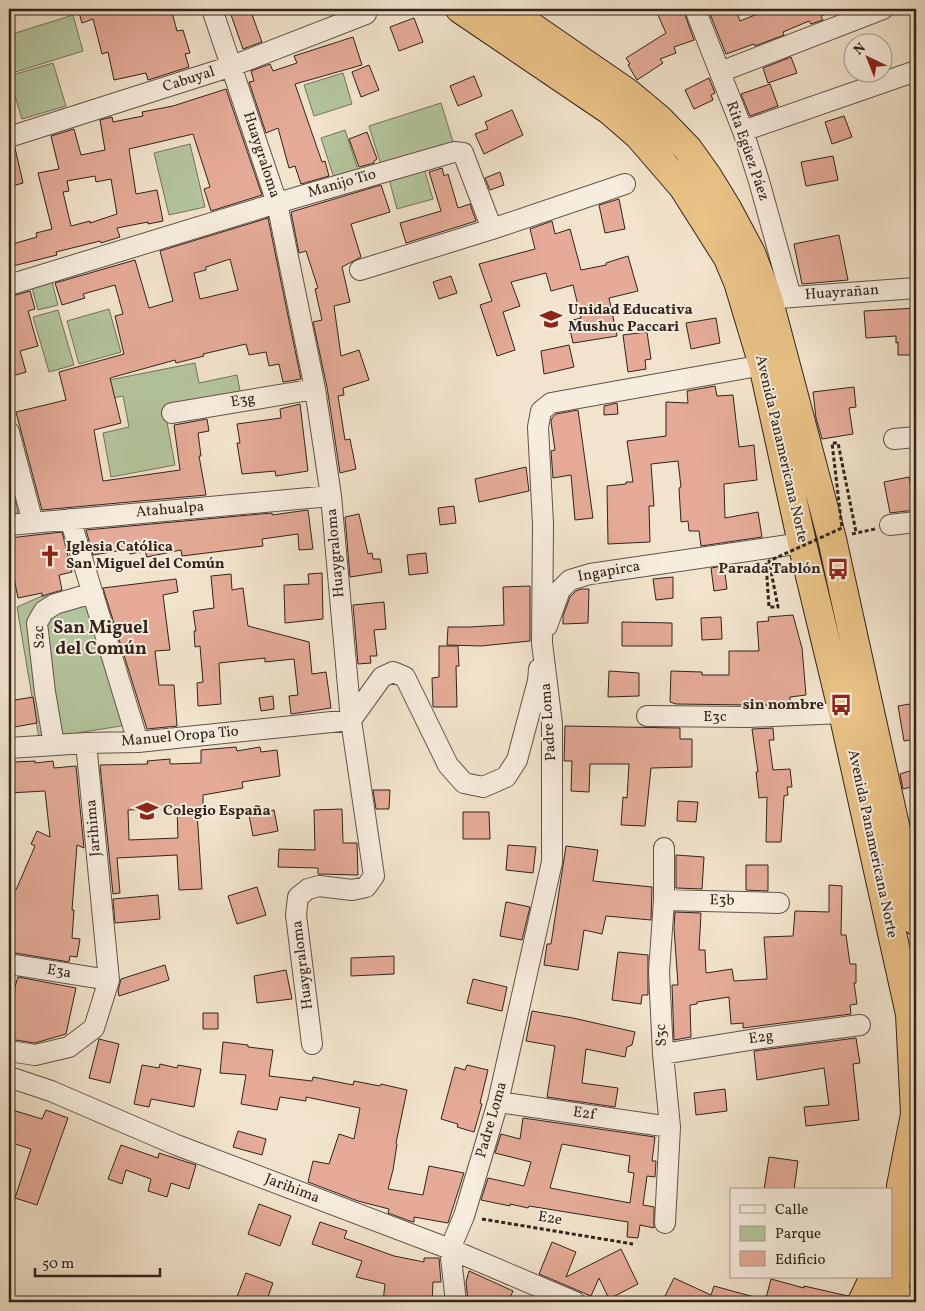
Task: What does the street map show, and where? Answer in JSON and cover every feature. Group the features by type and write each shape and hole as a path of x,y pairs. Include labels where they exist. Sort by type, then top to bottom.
{"highway":[{"name":"Avenida Panamericana Norte","path":"460,9 609,110 639,136 683,187 728,258 738,282 763,365 910,1014 915,1114 902,1186 904,1229 901,1258 892,1302"},
{"name":"Avenida Panamericana Norte","path":"506,9 628,93 659,119 688,149 728,208 751,253 780,298 844,535 916,920"},
{"path":"892,1217 902,1186"},
{"path":"862,1302 874,1278"}],"street":[{"name":"Huaygraloma","path":"212,9 276,203 314,389 331,496 351,720 374,876 366,887 352,890 319,886 308,889 298,896 296,915 312,1044"},
{"name":"Rita Egüez Páez","path":"695,9 742,131 759,181 780,298"},
{"path":"720,72 884,9"},
{"name":"Cabuyal","path":"9,137 232,66 366,14"},
{"path":"742,131 916,71"},
{"name":"Manijo Tio","path":"9,285 276,203 459,151 463,153 492,229"},
{"path":"360,270 492,229 625,184"},
{"name":"Huayrañan","path":"780,298 916,288"},
{"name":"Padre Loma","path":"450,1249 464,1216 498,1102 552,862 552,724 542,643 542,524 538,427 541,411 552,403 763,365"},
{"name":"E3g","path":"172,413 314,389"},
{"path":"9,432 33,523"},
{"path":"894,439 916,437"},
{"name":"Atahualpa","path":"9,525 331,496"},
{"path":"70,519 138,742"},
{"path":"890,525 916,522"},
{"name":"Ingapirca","path":"351,720 382,677 393,672 405,677 448,765 464,783 483,787 506,777 517,760 538,681 542,643 560,590 570,580 590,574 802,543"},
{"name":"S2c","path":"54,745 45,692 37,623 44,611 55,604 93,593"},
{"name":"E3c","path":"647,716 749,717 843,712"},
{"name":"Manuel Oropa Tio","path":"9,748 86,742 138,742 351,720"},
{"name":"Jarihima","path":"9,1051 35,1055 69,1047 94,1028 109,980 86,742"},
{"name":"S3c","path":"664,848 664,900 659,972 663,1054 670,1126 665,1223"},
{"name":"E3b","path":"664,900 780,902"},
{"name":"E3a","path":"9,964 109,980"},
{"name":"E2g","path":"663,1054 860,1025"},
{"name":"Jarihima","path":"9,1077 51,1091 174,1144 450,1249 575,1302"},
{"name":"E2f","path":"498,1102 670,1126"},
{"path":"450,1249 456,1302"}],"path":[{"path":"766,563 769,607 778,607 769,561 842,528 832,443 838,443 844,535 890,525"},
{"name":"E2e","path":"464,1216 633,1244"}],"green space":[{"path":"73,15 83,51 9,74 9,35"},
{"path":"53,63 66,106 22,119 9,76"},
{"path":"343,73 352,104 314,116 304,85"},
{"path":"441,103 453,142 381,165 369,126"},
{"path":"345,130 359,173 335,181 321,138"},
{"path":"190,144 205,207 169,215 154,153"},
{"path":"424,168 433,199 397,209 389,179"},
{"path":"52,282 58,305 38,310 32,288"},
{"path":"109,309 121,352 79,364 67,321"},
{"path":"58,310 74,365 49,372 33,317"},
{"path":"195,363 199,383 237,375 241,396 165,412 175,465 111,477 103,433 129,427 123,396 93,402 89,384"},
{"path":"9,477 11,477 18,513 9,514"},
{"path":"42,596 88,596 127,725 39,739 17,607"}],"building":[{"path":"78,9 171,9 177,31 183,30 190,53 185,54 189,67 148,80 146,73 114,80 108,52 102,54 93,19 82,23"},
{"path":"250,9 262,42 243,49 230,12"},
{"path":"673,9 683,9 694,40 674,47 676,53 660,59 663,63 637,80 626,58 666,33 658,15"},
{"path":"708,9 735,9 740,21 770,9 837,9 821,16 823,20 811,24 809,21 783,32 784,35 726,54"},
{"path":"414,18 423,42 399,51 390,27"},
{"path":"353,37 362,65 295,84 322,162 325,161 329,176 301,184 295,166 289,168 278,128 266,133 249,82 254,81 251,71 270,64 273,71 297,63 294,56"},
{"path":"791,57 797,73 768,83 763,68"},
{"path":"369,65 379,90 361,97 352,72"},
{"path":"474,76 482,96 458,106 450,86"},
{"path":"709,78 715,93 711,95 713,100 694,109 685,90"},
{"path":"770,84 778,106 750,116 741,94"},
{"path":"226,89 262,195 211,211 204,189 210,187 193,134 129,149 136,194 157,190 163,221 117,228 120,237 101,243 100,241 56,252 57,255 9,267 9,245 37,237 36,233 52,229 38,173 59,169 51,136 74,129 81,155 105,150 100,120 112,117 113,122 143,116 142,112 173,106","holes":["95,176 96,182 111,179 117,214 90,223 90,221 71,226 63,192 69,191 67,181"]},
{"path":"512,110 523,135 484,154 475,134 488,129 485,122"},
{"path":"844,116 852,137 832,144 825,122"},
{"path":"367,132 377,159 374,163 359,167 349,139"},
{"path":"15,148 23,183 9,187 9,149"},
{"path":"833,156 838,180 806,186 801,162"},
{"path":"442,168 444,176 448,174 458,208 470,204 476,221 406,243 400,223 441,211 429,172"},
{"path":"500,172 504,185 490,190 485,178"},
{"path":"381,185 390,212 351,224 361,257 342,267 350,302 334,306 341,356 359,350 369,380 343,388 344,395 338,396 345,440 350,439 356,469 340,473 327,387 313,322 322,320 315,289 318,288 306,251 299,253 291,212"},
{"path":"619,199 625,229 605,233 599,205"},
{"path":"268,218 301,379 283,382 279,364 269,366 266,352 249,355 246,344 203,354 204,356 176,363 175,360 110,378 121,423 94,430 103,481 180,470 174,425 207,419 209,431 198,433 201,456 199,456 206,495 42,510 16,412 66,400 59,372 124,354 115,316 123,314 115,285 83,294 85,298 62,305 55,283 135,260 149,308 173,301 160,251","holes":["230,259 238,290 200,299 194,273 206,270 206,267"]},
{"path":"552,221 555,234 570,229 581,270 606,265 606,263 628,256 638,291 609,298 617,336 573,343 568,321 581,318 573,285 551,291 546,273 511,282 520,306 503,312 515,350 497,356 480,305 492,301 479,264 535,249 530,229"},
{"path":"839,235 848,280 802,284 794,244"},
{"path":"451,276 457,293 439,299 433,282"},
{"path":"30,291 35,309 28,311 38,346 20,351 26,372 9,377 9,297"},
{"path":"916,308 916,342 912,342 912,355 898,355 896,336 866,338 864,311"},
{"path":"716,318 720,343 691,349 686,323"},
{"path":"647,332 651,359 645,360 646,369 628,372 623,335"},
{"path":"569,345 574,367 544,374 541,351"},
{"path":"715,386 717,396 733,395 739,447 754,445 757,480 724,484 725,518 758,512 762,537 701,546 699,531 689,531 688,521 681,522 679,488 681,487 678,461 651,464 654,506 649,506 650,542 608,544 607,486 633,482 627,441 666,436 666,402 688,403 687,391"},
{"path":"854,387 856,407 849,408 853,434 822,439 816,418 813,392"},
{"path":"617,403 618,414 604,415 604,406"},
{"path":"300,404 308,471 276,476 275,471 242,474 237,443 240,443 237,424 281,418 280,409"},
{"path":"578,410 593,518 575,520 571,475 553,478 551,451 555,450 551,422 556,414"},
{"path":"526,467 529,491 479,502 475,479"},
{"path":"909,477 915,510 890,513 884,482"},
{"path":"454,506 456,523 440,525 438,508"},
{"path":"308,510 313,549 299,550 298,534 262,539 263,546 182,556 181,550 147,557 145,551 130,554 129,549 93,555 86,530 272,513 272,515"},
{"path":"359,514 368,554 372,553 373,559 380,559 382,572 350,577 345,517"},
{"path":"62,532 72,572 59,575 62,590 42,596 42,593 18,598 9,552 9,538"},
{"path":"426,553 428,573 409,575 407,555"},
{"path":"724,566 727,589 714,591 711,568"},
{"path":"322,573 323,619 285,623 284,585 309,584 308,574"},
{"path":"231,574 232,590 243,588 248,626 309,642 312,674 326,672 331,708 291,714 289,696 298,695 294,659 265,662 265,658 219,663 221,704 198,706 197,683 203,682 200,646 195,647 194,631 196,631 193,611 214,608 211,576"},
{"path":"673,577 673,598 656,600 653,579"},
{"path":"176,579 178,592 163,595 170,650 155,651 159,685 174,685 177,726 147,729 103,588"},
{"path":"530,586 530,641 481,646 447,645 448,627 504,625 503,587"},
{"path":"581,589 589,589 588,623 563,624 563,616 570,597"},
{"path":"384,602 386,629 374,630 377,656 370,656 371,663 358,664 353,605"},
{"path":"793,615 802,648 806,695 790,697 790,703 749,705 676,704 670,702 671,671 702,672 702,675 729,675 729,651 759,651 757,622 769,621 768,617"},
{"path":"721,617 722,639 702,640 701,618"},
{"path":"622,622 672,623 672,646 622,646"},
{"path":"439,646 458,646 459,666 456,666 457,707 433,707 432,678 439,677"},
{"path":"609,671 639,673 639,696 608,697"},
{"path":"273,696 274,709 261,711 259,698"},
{"path":"33,697 37,723 9,728 9,701"},
{"path":"916,703 916,739 904,741 898,706"},
{"path":"565,726 680,728 680,739 692,739 692,767 651,768 645,826 621,825 623,797 627,798 629,764 590,764 589,792 571,791 572,761 564,761"},
{"path":"773,728 774,740 769,740 773,770 790,769 792,787 787,787 788,795 784,796 781,842 766,842 767,797 759,798 756,772 758,772 752,729"},
{"path":"236,747 237,751 260,747 261,752 277,750 280,776 242,782 243,788 203,795 203,811 197,812 202,889 179,890 177,855 117,858 120,893 113,894 100,765 148,764 147,761 170,759 170,764 201,763 201,750","holes":["177,808 178,838 129,840 128,810"]},
{"path":"35,761 35,763 53,761 54,768 76,766 84,848 77,845 72,910 74,910 72,938 80,939 77,957 70,956 69,962 9,952 9,896 13,889 16,890 35,846 31,844 37,831 50,837 45,791 9,793 9,765 14,766 14,762"},
{"path":"916,769 916,786 903,789 900,774"},
{"path":"373,790 390,790 389,809 376,809"},
{"path":"678,801 698,802 696,822 677,821"},
{"path":"342,809 343,843 357,843 358,875 318,874 318,868 278,867 279,849 315,850 314,810"},
{"path":"274,810 278,831 253,836 249,815"},
{"path":"463,812 489,812 490,839 463,839"},
{"path":"508,845 536,847 533,873 506,870"},
{"path":"566,846 598,850 593,881 652,887 651,920 606,916 602,934 584,930 578,970 544,965 547,944 551,944"},
{"path":"676,855 704,857 702,889 676,888"},
{"path":"746,865 768,865 768,891 746,890"},
{"path":"829,885 842,886 841,935 846,935 850,964 856,964 856,983 854,983 857,1004 850,1005 851,1014 743,1028 743,1023 731,1024 729,997 697,1002 697,1004 690,1005 691,1037 674,1040 672,985 678,985 674,928 675,912 701,913 699,950 705,950 706,973 732,969 734,981 767,979 764,937 793,936 795,911 829,912"},
{"path":"257,887 266,915 237,924 228,896"},
{"path":"158,895 160,919 115,923 113,899"},
{"path":"506,902 530,907 522,940 500,936"},
{"path":"618,952 648,955 648,995 642,995 641,1004 612,1000"},
{"path":"394,956 394,974 351,976 351,958"},
{"path":"165,965 169,980 119,996 118,991 121,979"},
{"path":"286,970 292,999 257,1003 254,976"},
{"path":"18,977 76,988 66,1034 35,1043 9,1039 9,1018"},
{"path":"473,979 507,987 502,1011 467,1003"},
{"path":"532,1011 635,1032 632,1045 627,1047 625,1057 586,1049 582,1083 618,1088 615,1107 547,1097 555,1046 526,1041"},
{"path":"203,1013 218,1013 218,1029 203,1029"},
{"path":"856,1038 860,1063 853,1064 859,1120 806,1126 804,1107 829,1105 824,1068 757,1080 754,1051"},
{"path":"99,1039 119,1044 110,1083 89,1078"},
{"path":"223,1042 273,1050 269,1076 312,1081 313,1077 353,1085 354,1081 380,1086 381,1084 407,1090 388,1189 423,1195 429,1166 464,1173 448,1223 414,1217 414,1222 410,1221 388,1213 389,1209 358,1201 308,1182 313,1161 329,1164 339,1134 354,1139 360,1108 306,1097 306,1101 280,1097 277,1110 241,1104 246,1075 220,1073"},
{"path":"160,1064 177,1068 178,1065 201,1069 194,1107 151,1099 149,1107 134,1104 142,1065 159,1068"},
{"path":"467,1065 488,1070 480,1103 482,1104 474,1132 457,1127 458,1124 441,1119 455,1067 465,1070"},
{"path":"725,1089 727,1111 696,1115 694,1093"},
{"path":"9,1109 42,1119 46,1110 68,1118 37,1205 15,1198 31,1149 9,1142"},
{"path":"523,1118 655,1137 652,1161 656,1161 655,1177 647,1176 643,1205 654,1207 654,1228 640,1225 638,1238 627,1237 628,1222 529,1206 528,1208 510,1204 510,1206 481,1200 488,1178 524,1186 531,1162 495,1153 501,1134 520,1139","holes":["562,1144 630,1156 628,1172 634,1173 630,1203 550,1188"]},
{"path":"238,1131 266,1139 262,1155 233,1147"},
{"path":"121,1145 158,1158 159,1153 196,1165 189,1189 171,1183 167,1197 148,1191 151,1179 126,1170 122,1184 108,1179"},
{"path":"769,1157 798,1161 794,1188 764,1188"},
{"path":"259,1204 291,1216 280,1246 248,1234"},
{"path":"320,1222 347,1231 344,1238 394,1256 424,1262 424,1258 439,1258 441,1282 433,1282 432,1302 383,1302 385,1284 356,1277 362,1261 312,1244"},
{"path":"552,1242 576,1252 566,1277 621,1249 638,1284 609,1299 599,1278 591,1296 539,1274"},
{"path":"469,1271 513,1291 508,1302 468,1302 466,1282"},
{"path":"246,1273 273,1283 266,1302 235,1302"},
{"path":"674,1278 711,1295 714,1286 758,1298 757,1302 662,1302"},
{"path":"771,1279 804,1288 804,1286 848,1296 847,1302 765,1302"}],"place":[{"name":"Unidad Educativa Mushuc Paccari","path":"551,319"},
{"name":"Iglesia Católica San Miguel del Común","path":"50,556"},
{"name":"Parada Tablón","path":"838,569"},
{"name":"sin nombre","path":"841,705"},
{"name":"Colegio España","path":"147,811"}],"district":[{"name":"San Miguel del Común","path":"101,638"}]}
